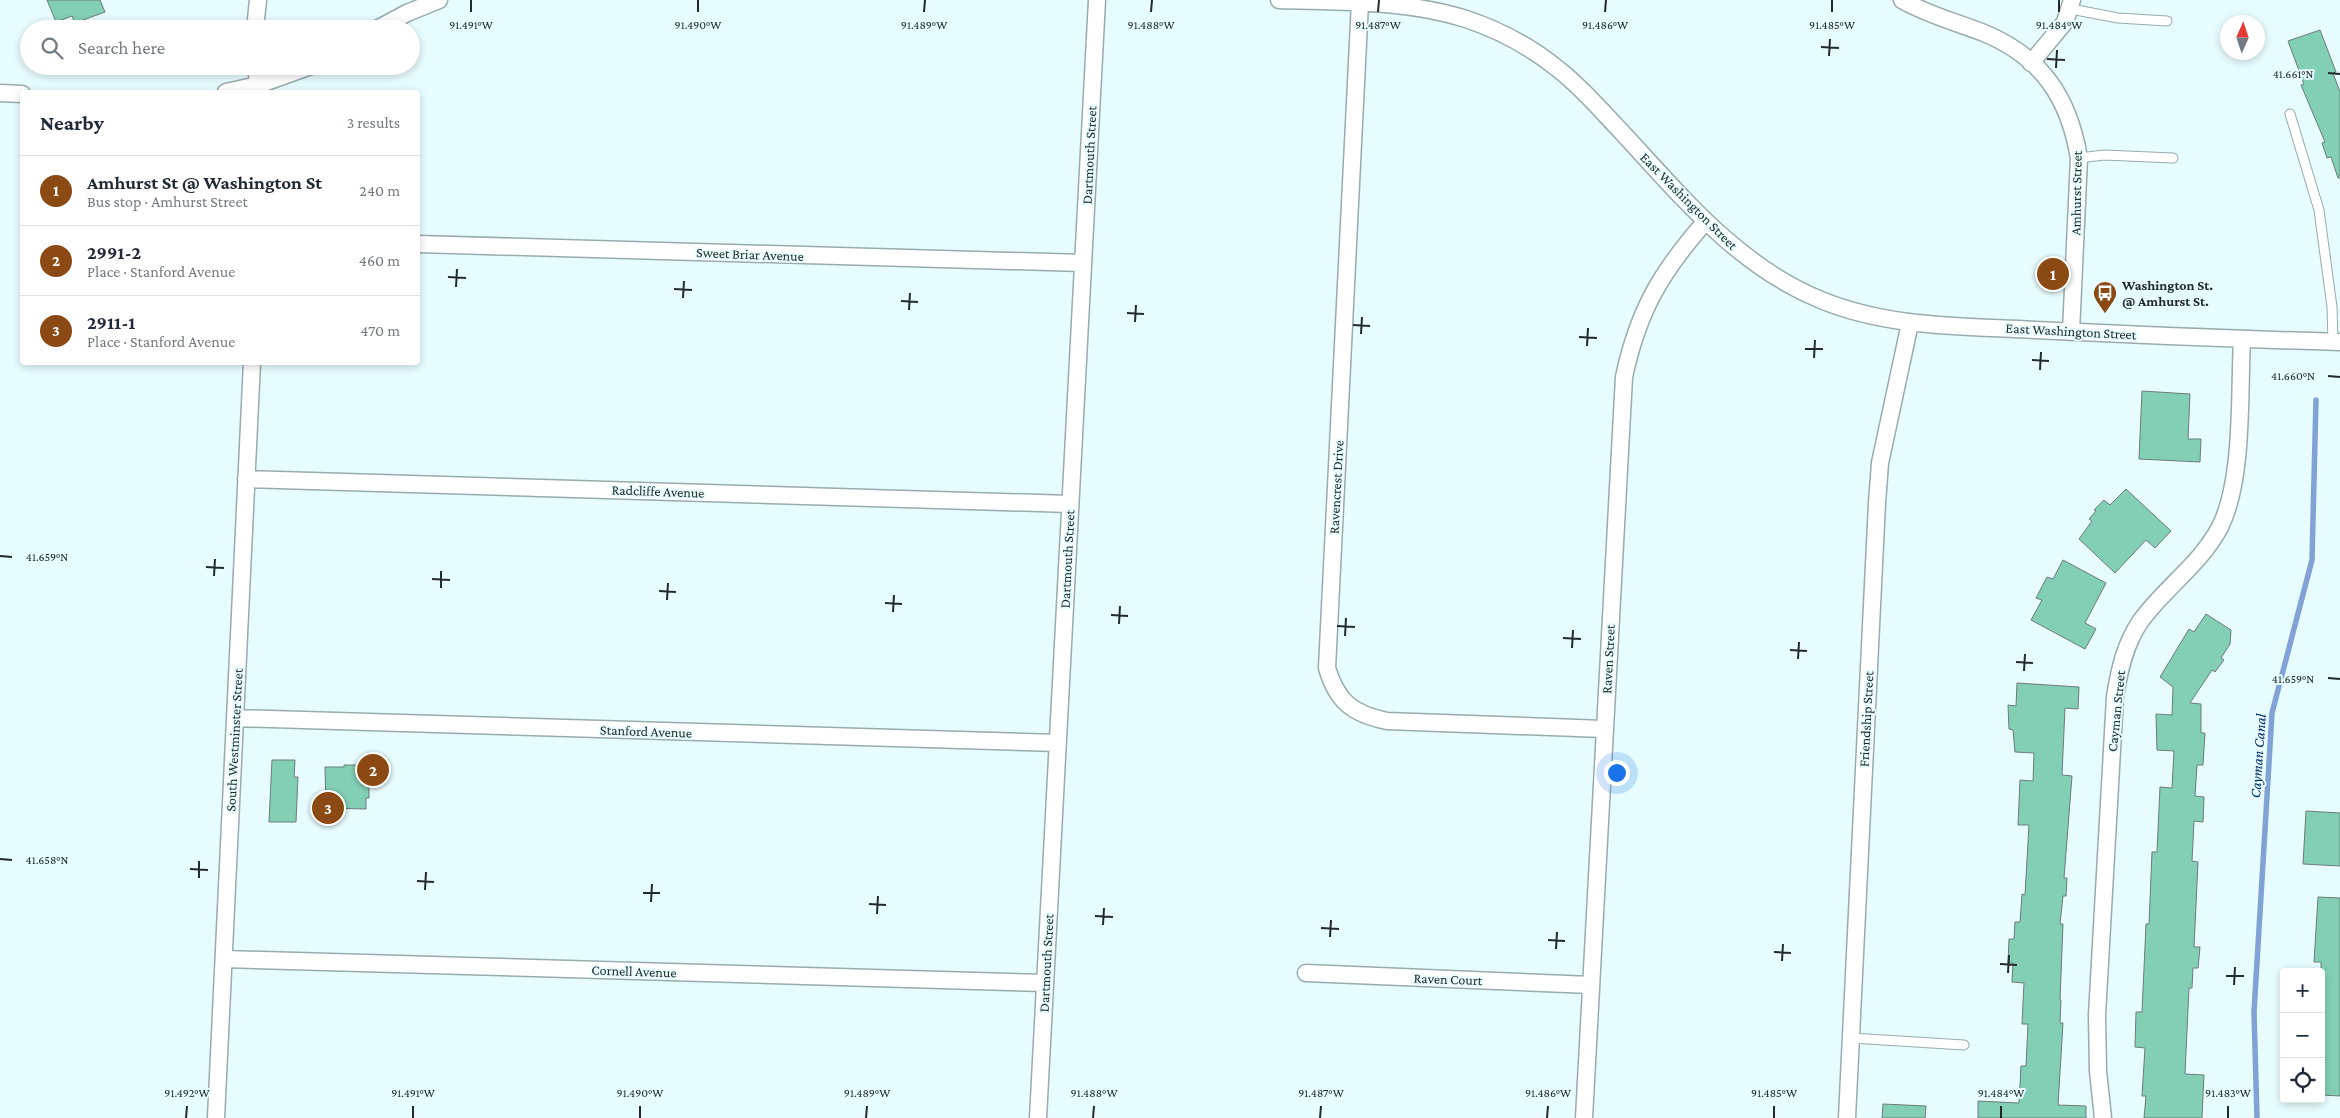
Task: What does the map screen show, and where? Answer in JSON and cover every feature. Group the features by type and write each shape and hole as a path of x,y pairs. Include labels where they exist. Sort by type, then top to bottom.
{"street":[{"path":"256,20 258,0"},
{"path":"393,20 438,0"},
{"name":"Dartmouth Street","path":"1038,1118 1097,0"},
{"name":"East Washington Street","path":"1279,0 1360,2 1424,8 1464,18 1522,44 1558,68 1582,89 1705,222 1738,251 1789,285 1820,300 1853,311 1910,323 2242,340 2336,342"},
{"name":"Amhurst Street","path":"1902,0 1919,10 1986,34 2008,45 2046,76 2058,93 2074,130 2079,158 2071,332"},
{"name":"Ravencrest Drive","path":"1360,2 1327,668 1332,685 1342,699 1353,709 1368,717 1388,721 1604,729"},
{"path":"2032,63 2055,37 2065,22 2072,4"},
{"path":"257,75 259,89 291,75"},
{"path":"0,93 20,94"},
{"name":"Raven Street","path":"1584,1118 1624,377 1630,350 1642,315 1658,282 1679,252 1705,222"},
{"name":"Sweet Briar Avenue","path":"420,244 1083,263"},
{"name":"Friendship Street","path":"1847,1118 1880,464 1910,323"},
{"name":"Cayman Street","path":"2103,1118 2098,1071 2097,1015 2115,697 2119,670 2127,647 2139,624 2155,603 2209,546 2228,506 2236,465 2242,340"},
{"name":"South Westminster Street","path":"216,1118 252,365"},
{"name":"Radcliffe Avenue","path":"246,479 1070,504"},
{"name":"Stanford Avenue","path":"235,718 1057,743"},
{"name":"Cornell Avenue","path":"224,959 1045,983"},
{"name":"Raven Court","path":"1306,973 1591,985"}],"lane":[{"path":"2072,4 2118,18 2167,22"},
{"path":"2290,114 2319,210 2336,342"},
{"path":"2079,158 2104,155 2173,158"},
{"path":"1851,1038 1964,1045"}],"building":[{"path":"47,0 100,0 105,12 83,20 74,20 72,16 55,20"},
{"path":"2320,30 2336,72 2333,73 2340,92 2340,178 2338,178 2331,157 2327,158 2322,143 2325,142 2301,85 2304,84 2288,41"},
{"path":"2142,391 2190,394 2188,439 2201,439 2200,462 2139,459"},
{"path":"2126,489 2171,531 2155,548 2146,540 2115,573 2079,539 2092,521 2089,519 2096,511 2094,510 2104,500 2110,505"},
{"path":"2063,560 2106,583 2085,623 2096,629 2085,649 2031,620 2042,600 2036,598 2047,577 2053,579"},
{"path":"2206,614 2231,630 2230,644 2221,658 2224,660 2215,672 2212,670 2190,703 2201,704 2201,733 2205,733 2203,765 2197,765 2195,796 2204,797 2203,822 2194,821 2192,861 2198,862 2194,947 2200,947 2198,968 2193,968 2192,988 2189,988 2185,1074 2204,1075 2202,1118 2144,1118 2146,1096 2142,1096 2145,1048 2135,1047 2136,1012 2142,1012 2146,924 2149,924 2152,852 2157,852 2160,787 2172,788 2174,751 2157,750 2156,714 2172,715 2173,687 2160,677 2189,629 2194,632"},
{"path":"2017,683 2079,687 2078,709 2065,708 2062,775 2072,776 2064,878 2067,878 2066,896 2063,896 2060,924 2063,924 2060,1023 2063,1023 2058,1105 2086,1106 2086,1118 1978,1118 1978,1101 2019,1103 2021,1066 2026,1066 2028,1024 2022,1024 2024,983 2012,982 2013,963 2008,963 2009,939 2014,939 2015,922 2020,922 2022,894 2025,895 2029,825 2018,825 2020,780 2033,781 2034,753 2015,752 2013,730 2009,729 2008,705 2016,706"},
{"path":"272,760 295,760 294,777 298,777 296,822 269,822"},
{"path":"344,765 369,765 369,798 366,798 366,809 326,808 325,767 344,767"},
{"path":"2306,811 2340,813 2340,866 2303,864"},
{"path":"2318,897 2340,898 2340,1096 2325,1095 2325,968 2321,968 2321,962 2314,962"},
{"path":"1883,1104 1926,1106 1925,1118 1882,1118"}],"waterway":[{"name":"Cayman Canal","path":"2257,1118 2254,1012 2272,713 2312,560 2316,400"}],"place":[{"name":"Amhurst St @ Washington St","path":"2053,274"},
{"name":"Washington St. @ Amhurst St.","path":"2105,314"},
{"name":"2991-2","path":"373,770"},
{"name":"2911-1","path":"328,808"}]}
